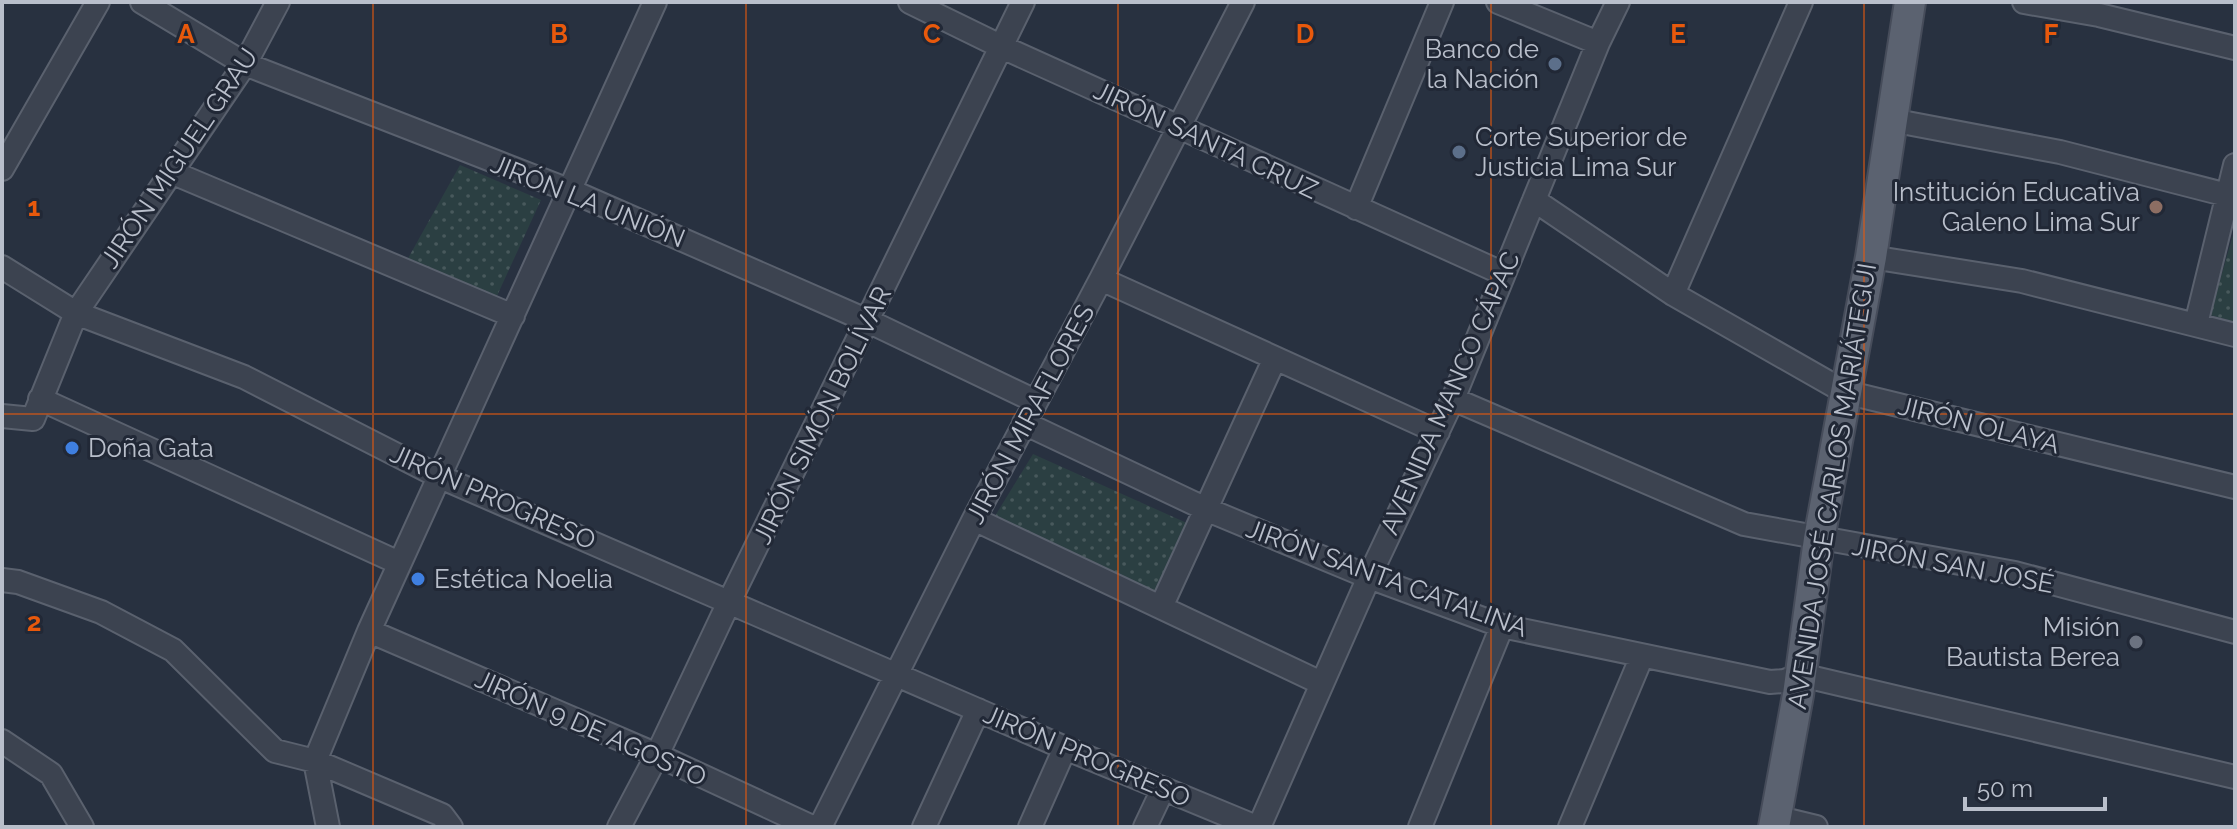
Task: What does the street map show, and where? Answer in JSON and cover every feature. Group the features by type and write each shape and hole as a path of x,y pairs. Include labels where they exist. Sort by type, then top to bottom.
{"main road":[{"name":"AVENIDA JOSÉ CARLOS MARIÁTEGUI","path":"1774,822 1801,675 1819,539 1871,257 1910,2"}],"street":[{"path":"2,169 98,2"},
{"name":"JIRÓN LA UNIÓN","path":"142,2 245,64 571,191 868,321 1035,401"},
{"name":"JIRÓN MIGUEL GRAU","path":"36,409 76,313 245,64 278,2"},
{"path":"328,827 315,761 399,563 571,191 654,2"},
{"name":"JIRÓN SANTA CRUZ","path":"910,2 1002,47 1504,274"},
{"name":"JIRÓN SIMÓN BOLÍVAR","path":"619,827 657,755 1023,2"},
{"name":"JIRÓN MIRAFLORES","path":"820,827 974,519 1243,2"},
{"path":"1356,208 1442,2"},
{"path":"1498,2 1598,43"},
{"name":"AVENIDA MANCO CÁPAC","path":"1257,827 1453,399 1598,43 1618,2"},
{"path":"1673,294 1801,2"},
{"path":"2024,2 2099,15 2235,48"},
{"path":"1891,120 2060,152 2231,196"},
{"path":"2196,324 2231,196 2235,165"},
{"path":"171,172 513,316"},
{"name":"JIRÓN OLAYA","path":"1534,200 1673,294 1845,392 2235,487"},
{"path":"1871,257 2022,281 2235,335"},
{"name":"JIRÓN PROGRESO","path":"2,267 76,313 244,377 438,476 730,600 1065,748 1257,827"},
{"path":"1101,279 1438,432"},
{"path":"1161,607 1275,358"},
{"name":"JIRÓN SAN JOSÉ","path":"1453,399 1729,519 1779,532 2015,573 2235,632"},
{"path":"2,416 36,409 399,563"},
{"name":"JIRÓN SANTA CATALINA","path":"1024,423 1208,510 1369,577 1502,626 1770,682 1801,675 2235,777"},
{"path":"974,519 1321,683"},
{"path":"2,580 18,582 101,612 173,650 275,751 315,761 442,815 451,827"},
{"path":"1420,827 1502,626"},
{"name":"JIRÓN 9 DE AGOSTO","path":"369,631 657,755 812,827"},
{"path":"1570,827 1642,656"},
{"path":"924,827 978,710"},
{"path":"2,741 51,774 82,827"},
{"path":"1030,827 1065,748"},
{"path":"1145,827 1163,789"},
{"path":"1774,822 1816,827"}],"green space":[{"path":"460,165 541,200 496,298 406,262"},
{"path":"2235,228 2235,322 2210,315"},
{"path":"1033,454 1189,524 1157,592 995,516"}],"place":[{"name":"Banco de la Nación","path":"1555,64"},
{"name":"Corte Superior de Justicia Lima Sur","path":"1459,152"},
{"name":"Institución Educativa Galeno Lima Sur","path":"2156,207"},
{"name":"Doña Gata","path":"72,448"},
{"name":"Estética Noelia","path":"418,579"},
{"name":"Misión Bautista Berea","path":"2136,642"}]}
